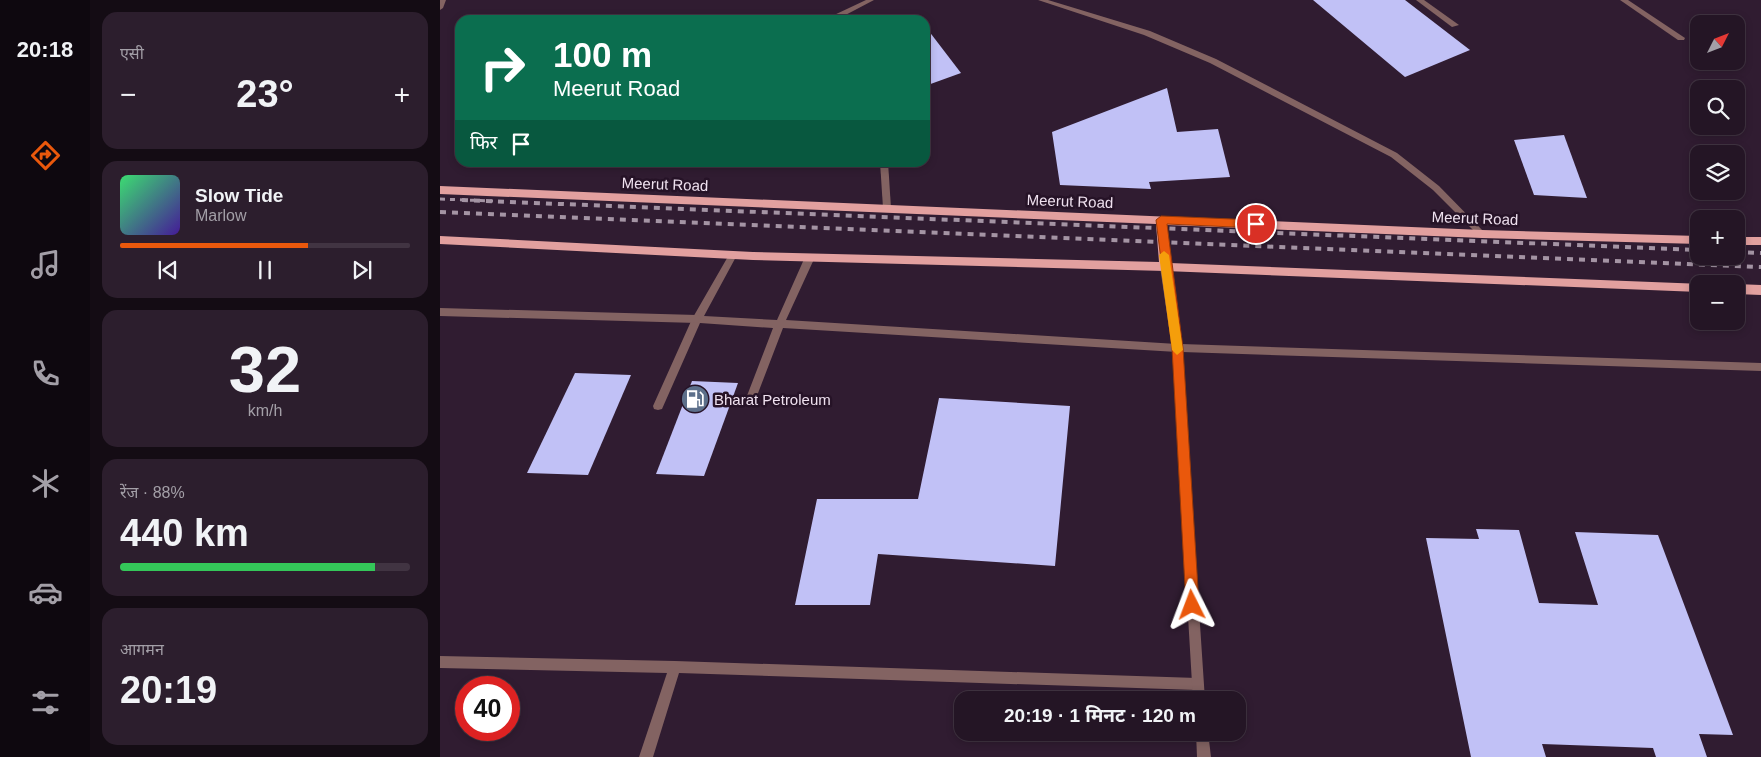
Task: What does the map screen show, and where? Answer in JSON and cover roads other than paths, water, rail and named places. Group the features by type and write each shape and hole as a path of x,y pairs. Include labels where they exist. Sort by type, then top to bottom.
{"main road":[{"name":"Meerut Road","path":"440,190 1482,234 1690,240"},
{"path":"1161,220 1166,267"},
{"path":"440,240 733,255 1166,267 1690,287"},
{"path":"1745,241 1761,241"},
{"path":"1745,289 1761,290"}],"street":[{"path":"440,8 443,0"},
{"path":"842,15 871,0"},
{"path":"1041,0 1147,32 1213,61 1394,155 1436,188 1482,234"},
{"path":"1061,5 1074,0"},
{"path":"1419,0 1455,25"},
{"path":"1624,0 1681,38"},
{"path":"884,167 887,208"},
{"path":"658,406 697,319 733,255"},
{"path":"750,401 779,325 810,257"},
{"path":"1166,267 1177,348 1198,691"},
{"path":"440,312 697,319 1177,348 1761,367"},
{"path":"440,662 674,667 1197,684"},
{"path":"646,757 674,667"},
{"path":"1203,741 1204,757"}],"railway":[{"path":"440,199 493,201"},
{"path":"462,200 1690,250"},
{"path":"440,212 1761,267"},
{"path":"1745,252 1761,253"}],"place":[{"name":"Bharat Petroleum","path":"695,399"}]}
